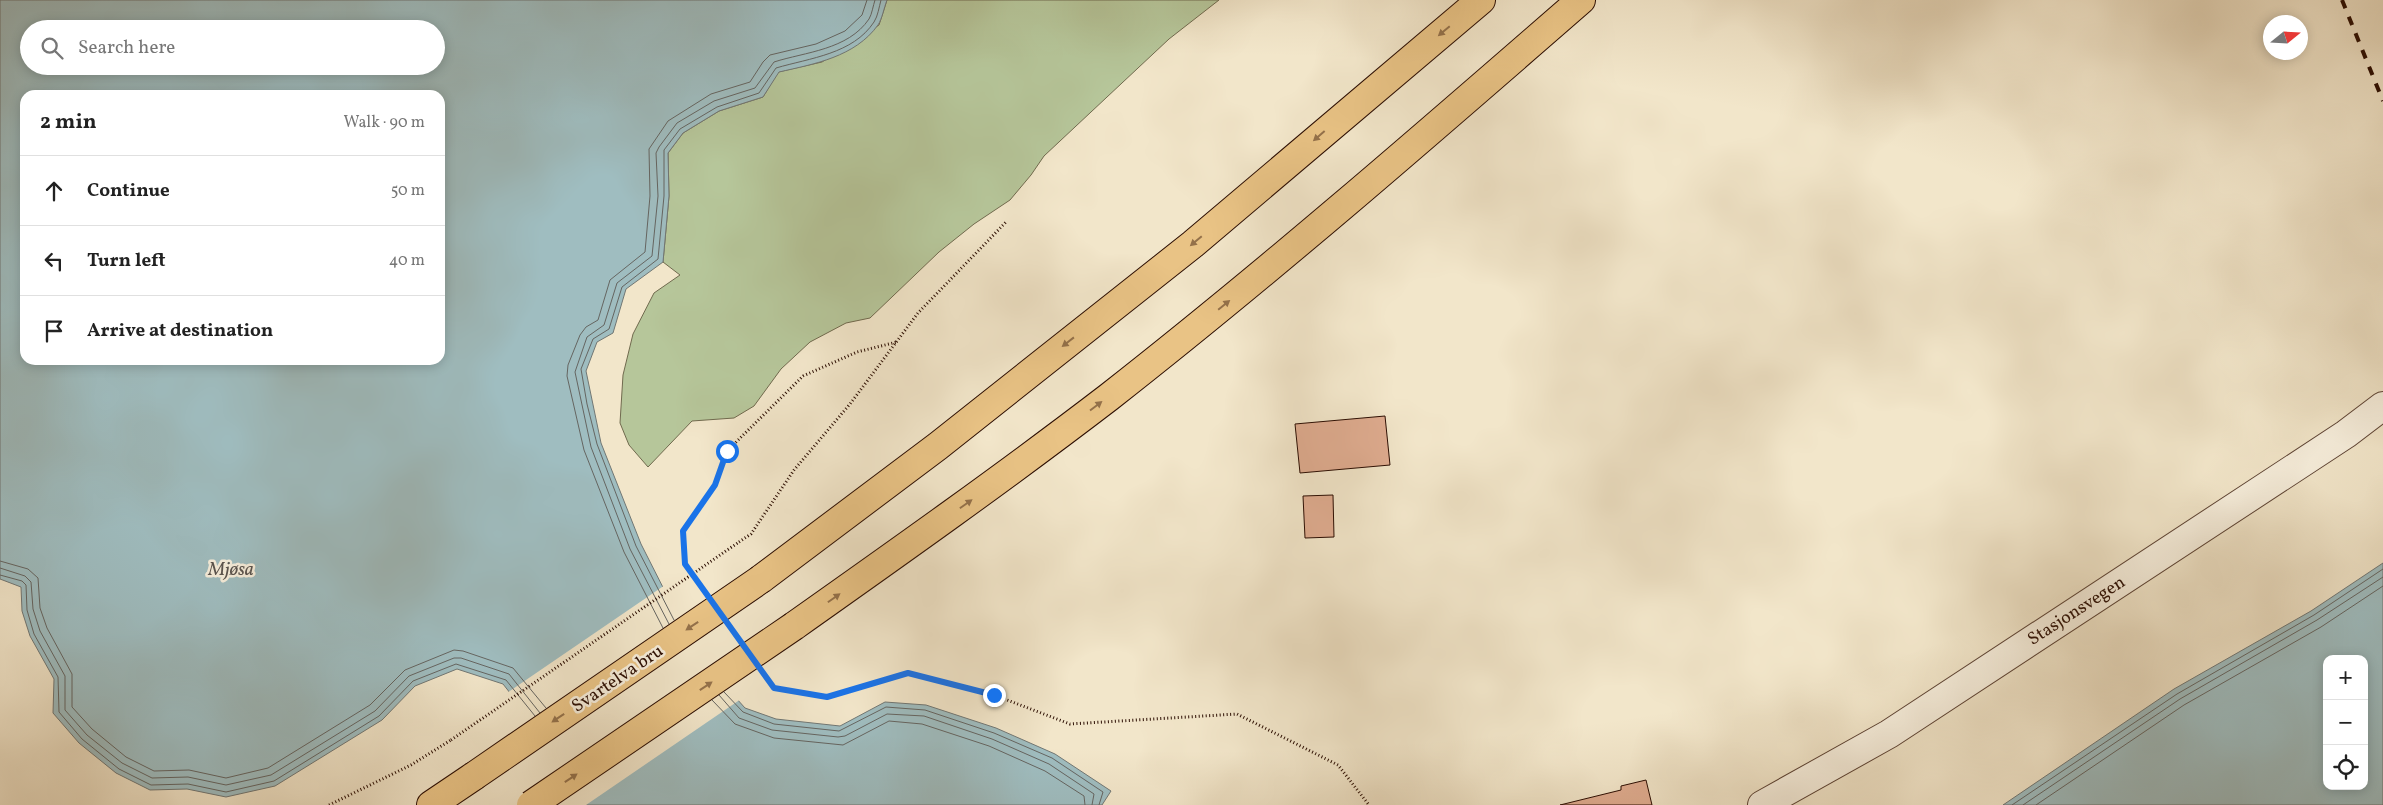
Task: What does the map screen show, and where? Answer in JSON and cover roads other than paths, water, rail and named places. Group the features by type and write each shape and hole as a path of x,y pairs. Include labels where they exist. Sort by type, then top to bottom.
{"highway":[{"name":"Svartelva bru","path":"431,805 761,579 938,446 1193,244 1481,0"},
{"path":"531,805 794,626 974,498 1108,397 1244,289 1581,0"}],"street":[{"name":"Stasjonsvegen","path":"1762,805 1889,734 2346,434 2383,406"}],"water":[{"name":"Mjøsa","path":"0,0 887,0 878,25 858,45 833,58 779,72 763,97 719,111 683,133 668,153 669,196 663,262 626,289 613,333 597,342 586,371 601,443 641,544 680,621 719,679 745,708 776,719 840,726 885,702 926,705 996,728 1055,754 1111,791 1102,805 582,805 555,750 503,684 457,669 415,686 382,720 275,786 226,797 187,789 150,790 116,773 79,743 53,713 54,679 30,636 22,611 21,587 0,579"},
{"path":"2383,563 2383,805 2003,805 2174,689 2311,611"}],"railway":[{"path":"2342,0 2383,101"}]}
